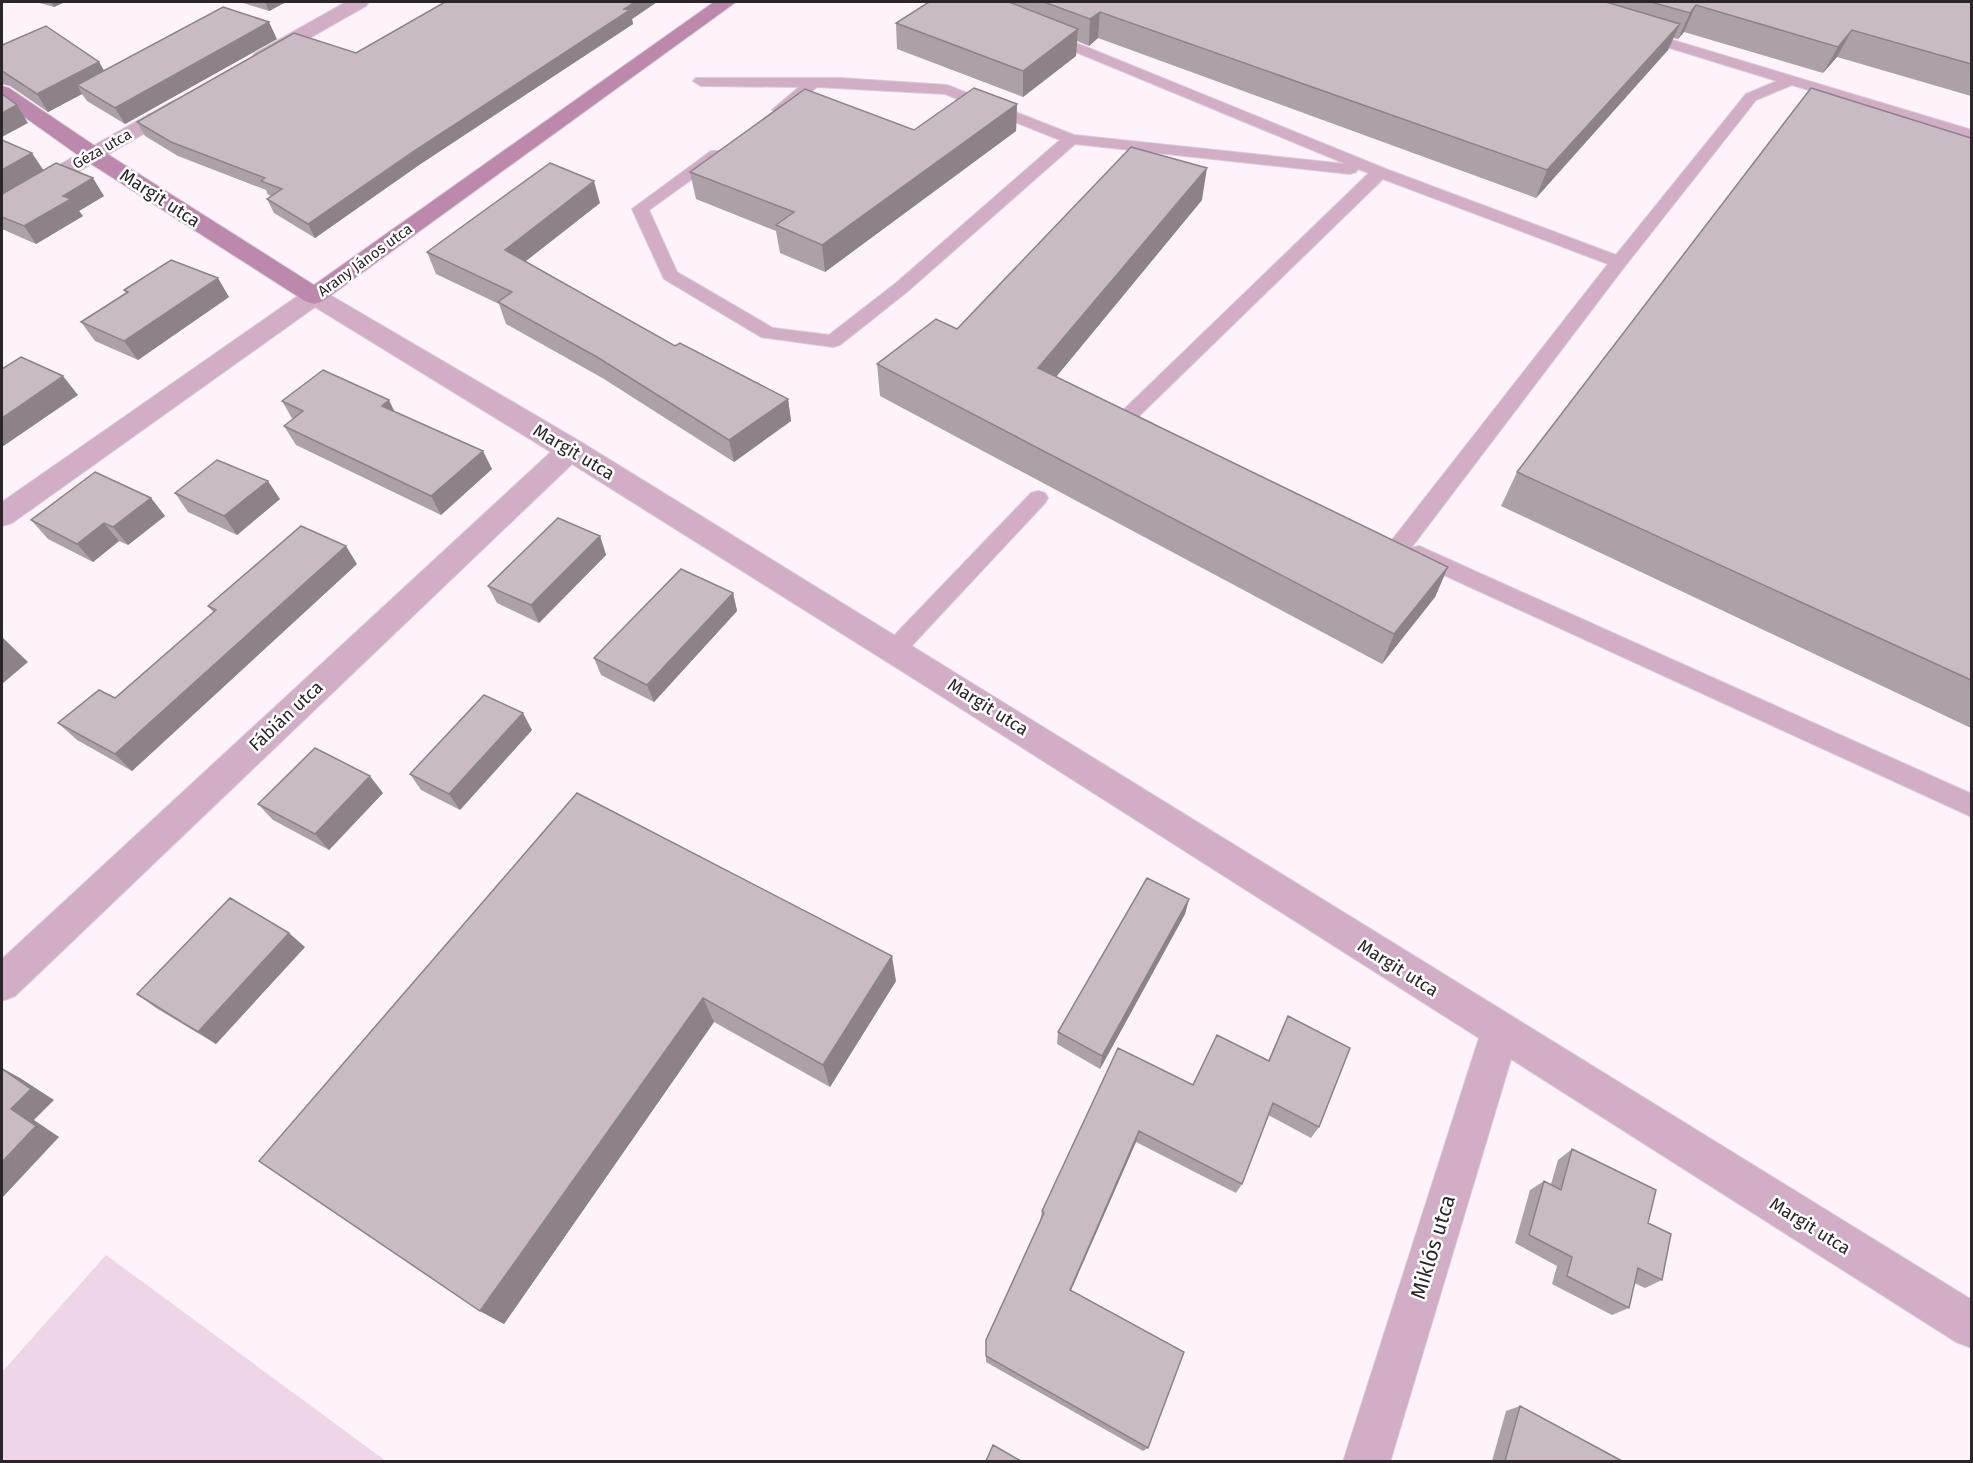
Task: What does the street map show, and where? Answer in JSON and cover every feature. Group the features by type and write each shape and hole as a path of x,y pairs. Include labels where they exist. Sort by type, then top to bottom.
{"street":[{"path":"246,66 359,2"},
{"name":"Arany János utca","path":"2,516 726,2"},
{"name":"Margit utca","path":"2,92 93,154 314,296 571,449 896,649 1500,1033 1971,1326"},
{"name":"Géza utca","path":"2,206 195,96"},
{"name":"Fábián utca","path":"2,983 571,449"},
{"name":"Miklós utca","path":"1366,1461 1500,1033"}],"lane":[{"path":"1030,28 1380,172 1619,262"},
{"path":"1623,29 1971,135"},
{"path":"1400,546 1619,262 1751,97 1791,80"},
{"path":"700,81 813,83 947,90 1071,139 1380,172"},
{"path":"765,121 794,101 813,83"},
{"path":"726,148 640,208 670,275 768,333 833,341 902,287 1071,139"},
{"path":"1166,438 1124,419 1380,172"},
{"path":"896,649 1038,498"},
{"path":"1379,536 1971,806"}],"shaded area":[{"path":"106,1255 386,1461 2,1461 2,1372"}],"building":[{"path":"445,2 635,2 624,9 630,10 414,151 308,224 267,199 282,189 261,181 265,178 171,142 137,122 294,33 356,53"},
{"path":"929,2 1009,2 1078,29 1023,71 896,23"},
{"path":"1044,2 1606,2 1680,24 1547,170 1100,12 1090,19"},
{"path":"1651,2 1971,2 1971,64 1852,30 1838,47 1696,5 1690,13"},
{"path":"223,7 269,22 115,108 77,85"},
{"path":"46,26 99,62 37,94 2,71 2,45"},
{"path":"974,88 1017,104 822,245 776,225 794,212 690,172 805,89 914,130"},
{"path":"1811,88 1971,138 1971,680 1517,472"},
{"path":"2,94 17,105 2,113"},
{"path":"2,140 32,153 2,170"},
{"path":"1131,147 1207,168 1038,368 1448,567 1394,634 877,364 936,319 957,329"},
{"path":"56,163 93,178 63,196 71,199 24,226 2,217 2,194"},
{"path":"550,163 594,181 505,250 675,346 680,343 788,399 729,440 597,357 498,302 512,292 427,252"},
{"path":"171,260 218,278 124,341 81,322 128,292 124,290"},
{"path":"21,357 63,376 2,418 2,369"},
{"path":"323,370 389,400 382,406 483,451 431,496 284,426 303,411 282,401"},
{"path":"217,460 268,481 224,516 175,493"},
{"path":"95,472 151,498 113,527 104,523 77,544 31,520"},
{"path":"558,518 600,536 531,605 488,586"},
{"path":"301,526 346,546 115,754 58,723 99,690 115,698 216,610 208,606"},
{"path":"681,569 733,593 647,685 594,658"},
{"path":"484,695 523,713 449,794 410,774"},
{"path":"315,748 370,776 315,834 258,804"},
{"path":"577,793 892,956 823,1065 703,998 480,1311 259,1161"},
{"path":"1147,878 1189,899 1102,1056 1058,1032"},
{"path":"230,898 289,933 198,1032 137,994"},
{"path":"1288,1016 1350,1048 1319,1127 1273,1103 1242,1184 1139,1131 1070,1290 1184,1352 1148,1448 986,1356 986,1340 1044,1213 1042,1211 1118,1048 1193,1085 1217,1035 1269,1061"},
{"path":"2,1069 31,1089 11,1109 36,1126 2,1162"},
{"path":"1572,1149 1656,1190 1648,1223 1671,1234 1662,1280 1638,1268 1629,1308 1567,1276 1572,1257 1529,1235 1544,1181 1561,1190"},
{"path":"1520,1406 1622,1461 1505,1461"},
{"path":"993,1445 1021,1461 986,1461"}]}
